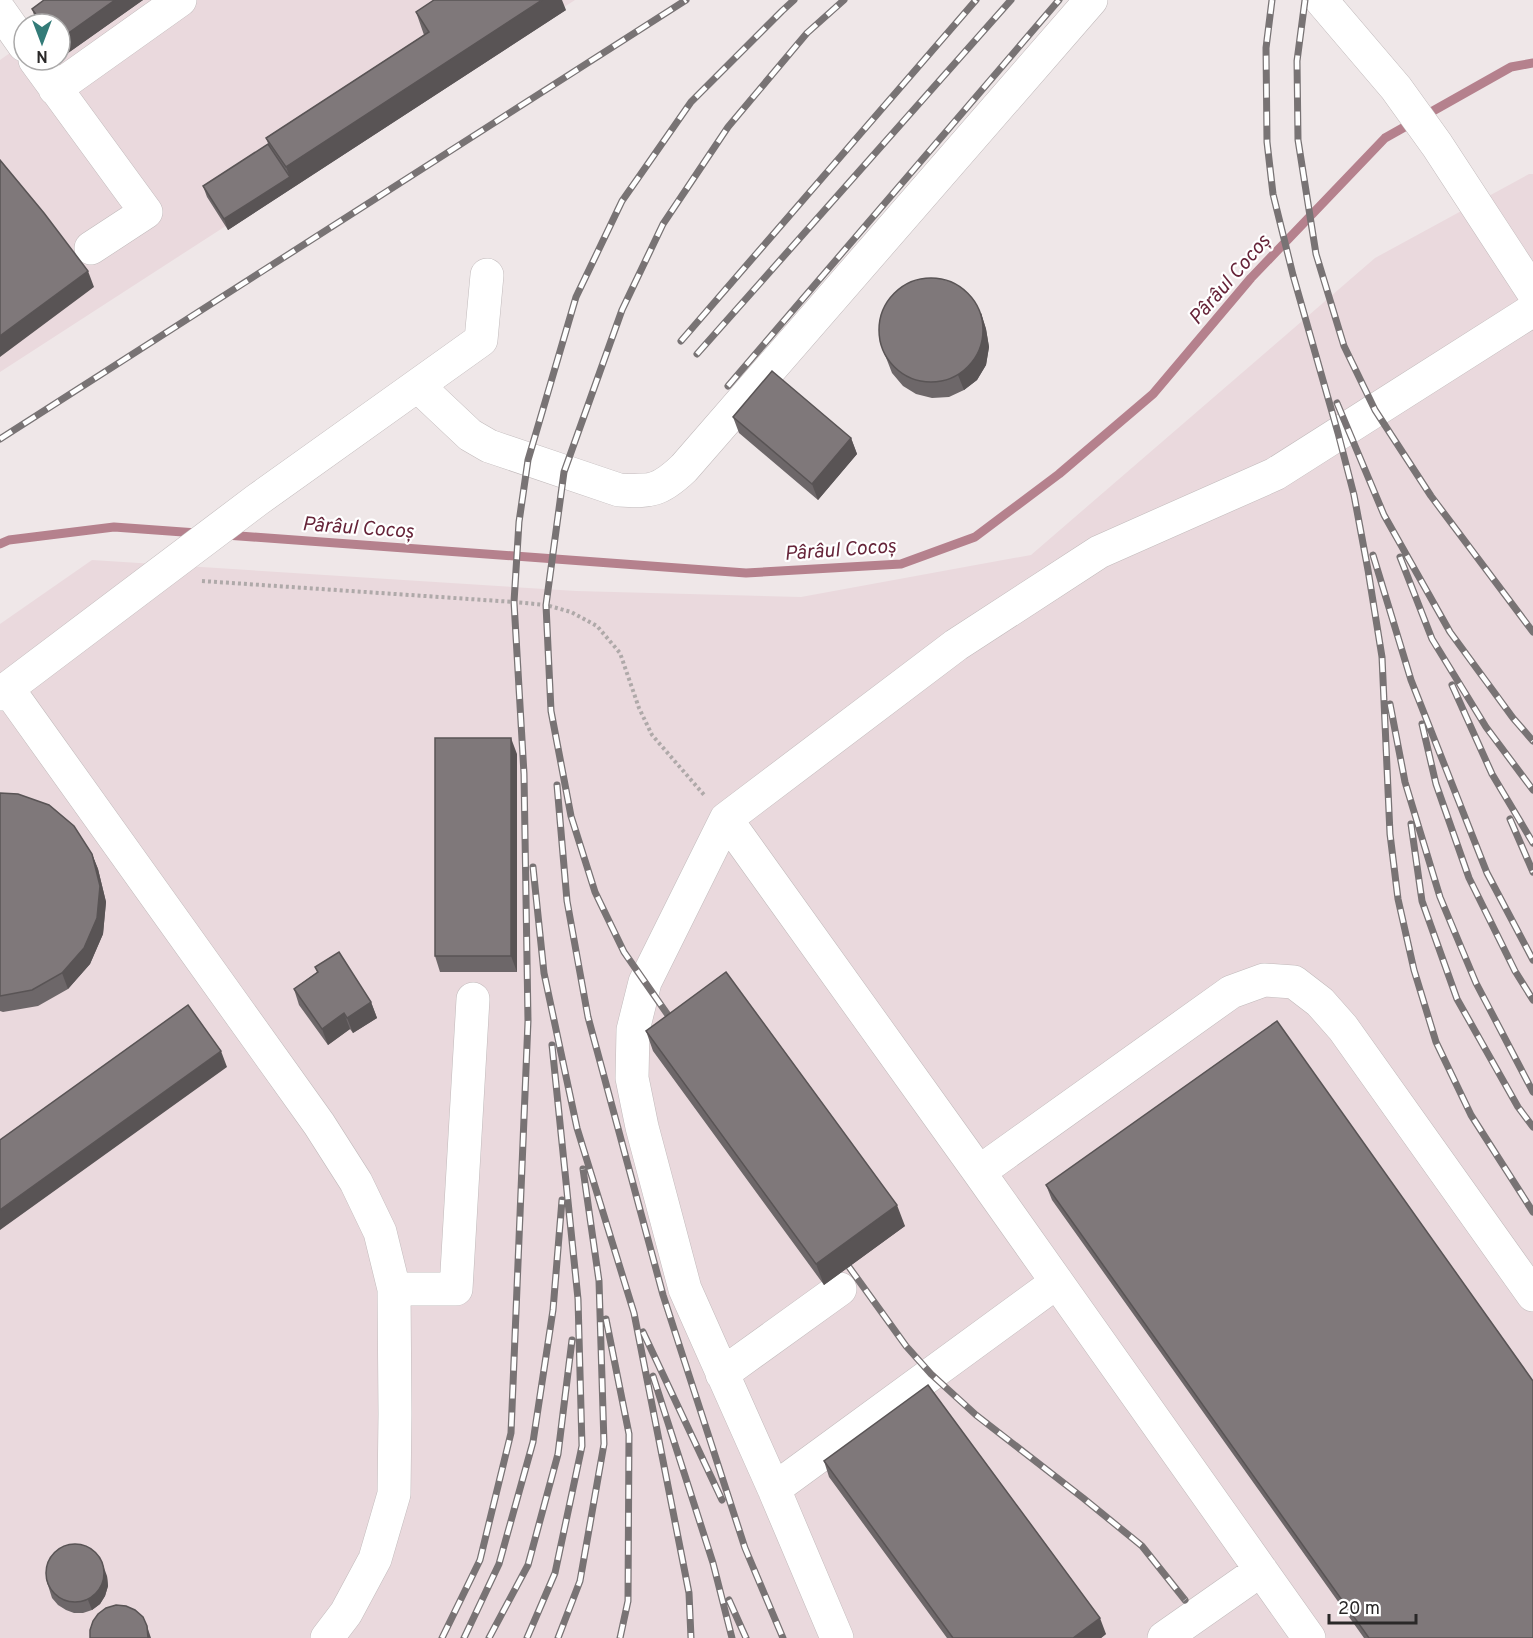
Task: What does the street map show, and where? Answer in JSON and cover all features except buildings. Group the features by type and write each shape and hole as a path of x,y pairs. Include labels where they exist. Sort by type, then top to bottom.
{"lane":[{"path":"55,89 180,0"},
{"path":"418,386 470,435 489,446 619,490 656,489 671,480 684,468 1091,0"},
{"path":"1321,0 1396,88 1437,145 1533,292"},
{"path":"0,11 12,28"},
{"path":"43,72 146,212 91,248"},
{"path":"327,1638 346,1613 375,1559 394,1494 394,1290 380,1232 356,1182 319,1124 4,692 257,500 481,340 487,275"},
{"path":"837,1638 685,1289 642,1127 632,1078 633,1030 645,982 726,819 956,645 1099,552 1275,474 1533,310"},
{"path":"726,819 1309,1638"},
{"path":"979,1172 1231,992 1264,980 1294,982 1320,1002 1343,1028 1533,1295"},
{"path":"394,1290 456,1290 473,999"},
{"path":"774,1489 1057,1282"},
{"path":"722,1374 840,1288"},
{"path":"1164,1638 1261,1570"}],"path":[{"path":"192,581 514,602 546,605 571,612 597,626 620,653 639,708 652,735 726,819"}],"shaded area":[{"path":"84,0 575,0 0,372 0,60 12,52 12,72 72,72 72,12"},
{"path":"1529,174 1533,174 1533,1638 0,1638 0,624 92,560 576,591 801,597 1031,555 1375,258"}],"waterway":[{"name":"Pârâul Cocoș","path":"226,535 746,573 901,564 975,537 1059,474 1153,394 1251,278 1385,138 1511,67 1533,63"},
{"name":"Pârâul Cocoș","path":"0,544 9,540 114,527 197,533"}],"railway":[{"path":"0,439 686,0"},
{"path":"442,1638 480,1560 511,1433 528,1021 524,774 514,602 519,522 528,460 576,297 622,201 691,102 794,0"},
{"path":"677,1028 624,952 595,892 571,816 551,711 546,605 564,472 622,310 663,224 728,127 807,33 844,0"},
{"path":"681,341 976,0"},
{"path":"697,354 1011,0"},
{"path":"728,386 1059,0"},
{"path":"1272,0 1266,48 1267,142 1273,194 1354,495 1368,570 1382,657 1390,834 1398,899 1414,970 1436,1042 1471,1115 1533,1212"},
{"path":"1305,0 1297,61 1298,140 1316,254 1344,346 1375,410 1431,496 1533,632"},
{"path":"1337,403 1384,515 1450,632 1513,718 1533,741"},
{"path":"1373,555 1411,680 1487,873 1533,960"},
{"path":"1400,557 1432,639 1486,727 1533,790"},
{"path":"1452,685 1492,774 1533,843"},
{"path":"1390,704 1405,782 1440,897 1476,983 1533,1092"},
{"path":"1422,724 1436,784 1469,878 1515,971 1533,1000"},
{"path":"557,785 567,901 588,1017 663,1295 745,1548 783,1638"},
{"path":"1510,819 1533,872"},
{"path":"1411,824 1422,901 1457,999 1518,1107 1533,1127"},
{"path":"533,867 544,973 577,1128 634,1313 689,1593 691,1638"},
{"path":"527,1638 555,1573 582,1446 578,1299 552,1045"},
{"path":"558,1638 580,1581 604,1444 599,1281 583,1169"},
{"path":"464,1638 499,1564 533,1442 553,1310 562,1200"},
{"path":"849,1267 906,1346 931,1374 976,1415 1142,1546 1185,1600"},
{"path":"606,1319 629,1434 628,1601 620,1638"},
{"path":"643,1332 722,1500"},
{"path":"489,1638 528,1565 558,1454 572,1340"},
{"path":"653,1376 713,1563 732,1638"},
{"path":"729,1600 746,1638"}]}
